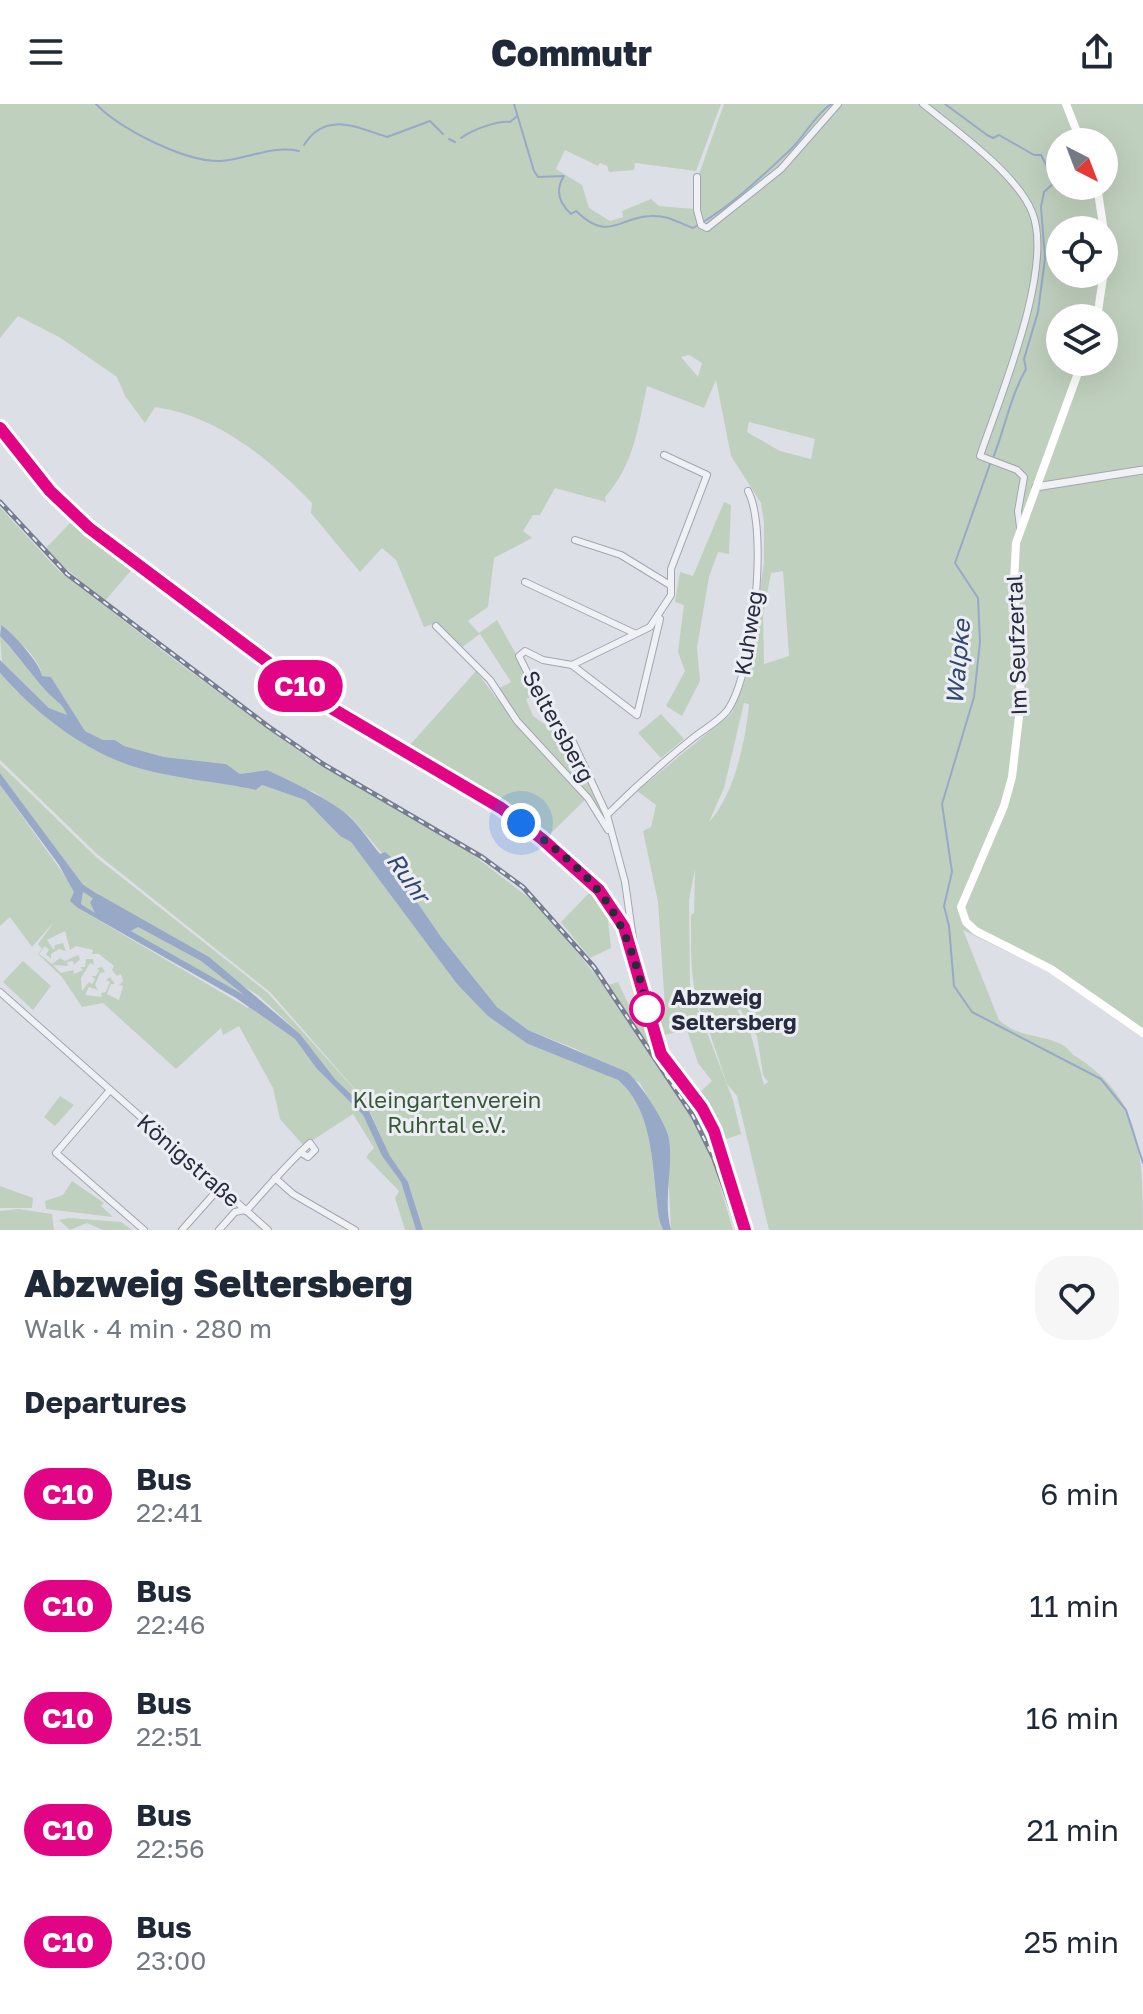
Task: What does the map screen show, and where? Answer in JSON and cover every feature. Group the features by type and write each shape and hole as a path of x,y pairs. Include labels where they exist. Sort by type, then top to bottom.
{"main road":[{"path":"1066,104 1075,128"},
{"path":"1099,200 1107,251 1099,304"},
{"name":"Im Seufzertal","path":"1077,376 1020,527 1013,562 1021,699 1012,777 992,838 961,900 963,915 976,931 1073,983 1143,1033"},
{"path":"0,428 50,491 89,528 321,702 463,783 542,839 599,890 628,925 658,1048 706,1115 731,1178 745,1230"}],"street":[{"path":"697,177 700,222 707,228 748,199 781,169 838,104"},
{"path":"923,104 1013,185 1032,210 1036,225 1038,241 1033,287 980,456 1017,470 1024,477 1026,484 1018,511 1020,527"},
{"path":"572,665 637,715 660,615 671,595 671,569 707,475 664,455"},
{"path":"1036,487 1143,470"},
{"name":"Kuhweg","path":"607,815 721,717 739,688 754,602 760,538 756,505 748,491"},
{"path":"575,540 621,555 670,585"},
{"path":"525,582 634,633"},
{"name":"Seltersberg","path":"607,815 573,742 551,720 519,656 525,651 543,660 572,665 650,627 660,615"},
{"path":"436,626 490,680 517,721 588,798 614,838"},
{"path":"607,815 614,838 628,925"},
{"name":"Königstraße","path":"0,992 268,1230"},
{"path":"110,1090 56,1153 144,1230"},
{"path":"219,1230 235,1212 245,1210 300,1152"},
{"path":"275,1178 293,1194 355,1230"},
{"path":"212,1182 214,1194"},
{"path":"182,1230 214,1194 225,1192"},
{"path":"234,1199 235,1212"}],"green space":[{"path":"0,104 721,104 696,171 635,163 634,170 609,172 607,166 600,163 598,166 565,150 556,169 582,185 589,208 610,221 623,217 622,211 651,199 659,206 694,209 698,227 705,230 695,196 699,174 724,104 1143,104 1143,1037 1053,974 963,930 999,1020 1013,1030 1065,1047 1097,1073 1126,1110 1139,1154 1143,1230 769,1230 737,1096 727,1084 694,986 691,915 694,913 695,869 689,900 690,988 733,1100 741,1134 724,1140 699,1093 712,1081 698,1063 687,1030 660,1036 654,1013 665,1007 658,902 643,831 651,827 656,805 637,791 732,713 747,676 764,563 761,503 731,456 716,380 704,408 647,386 629,459 605,497 606,502 555,488 540,515 533,515 523,531 532,538 494,558 488,607 468,621 479,633 497,620 538,694 526,699 533,716 570,742 604,818 522,724 498,689 511,682 480,634 461,648 436,623 424,627 396,560 382,548 360,572 311,513 312,503 260,456 221,430 178,412 155,407 145,423 125,396 117,377 59,337 18,316 0,338","holes":["689,355 702,363 698,377 681,357","749,422 815,439 811,459 780,451 747,432","783,571 789,656 764,664 763,616 771,573","744,703 749,704 742,750 732,782 709,822 724,788","740,1009 757,1036 763,1075 768,1082 764,1085 750,1031 737,1010"]},
{"path":"724,502 731,505 729,554 718,552 709,577 697,648 700,681 682,716 666,706 685,671 678,652 684,605 675,602 680,572 693,576"},
{"path":"0,507 59,571 176,661 304,755 464,848 537,904 604,985 694,1122 713,1162 733,1230 671,1230 666,1131 640,1083 576,1049 528,1030 497,1007 441,937 391,864 351,817 314,792 280,780 267,770 240,774 226,764 164,757 124,746 115,740 103,740 85,731 51,677 42,676 37,662 0,626"},
{"path":"74,519 133,568 105,601 44,550"},
{"path":"0,636 43,688 64,706 68,716 49,708 2,662"},
{"path":"476,671 521,731 587,798 544,840 464,780 408,747"},
{"name":"Kleingartenverein Ruhrtal e.V.","path":"0,673 17,692 135,767 256,790 262,785 305,800 340,836 351,842 457,984 528,1044 618,1080 632,1095 647,1131 663,1230 423,1230 408,1182 390,1156 369,1110 335,1079 300,1034 259,996 250,1008 295,1039 317,1069 363,1115 382,1156 401,1182 416,1230 405,1230 395,1198 399,1191 366,1157 374,1148 353,1114 304,1146 280,1119 273,1088 239,1026 223,1035 221,1028 176,1069 103,1003 82,1007 62,977 38,954 42,949 38,944 54,922 32,947 10,917 0,926 0,785 80,897 84,886 0,773 0,764 96,857 268,993 373,1110 271,993 97,854 0,760","holes":["97,893 259,996 248,1008 78,908 81,904 95,913 90,903","65,931 70,950 76,946 93,950 92,954 99,954 114,966 112,970 117,976 121,974 123,981 119,985 123,986 119,1000 107,994 111,984 115,984 110,977 106,980 110,982 106,992 101,993 102,997 85,995 89,987 98,990 95,985 100,973 105,972 102,967 97,968 96,976 91,976 95,979 92,984 89,982 82,991 81,978 90,963 94,965 93,959 86,959 85,967 80,967 83,970 74,974 73,970 61,973 53,965 68,966 67,962 73,961 74,965 80,959 78,955 65,961 60,958 52,964 39,954 45,946 49,950 46,954 51,959 51,954 59,949 66,951 63,943 55,945 54,950 47,940"]},
{"path":"661,714 684,739 661,758 638,733"},
{"path":"594,888 614,916 608,920 611,948 590,958 561,922"},
{"path":"138,927 201,961 244,995 131,931"},
{"path":"23,961 51,986 33,1010 3,982"},
{"path":"618,982 633,1014 641,1011 637,995 641,996 655,1055 608,985"},
{"path":"60,1096 74,1105 55,1126 44,1117"},
{"path":"72,1181 104,1203 101,1206 113,1217 46,1209 45,1201 63,1195"},
{"path":"0,1186 33,1198 32,1208 0,1208"},
{"path":"18,1209 52,1214 54,1230 0,1230 0,1211"},
{"path":"59,1220 121,1222 132,1230 103,1230 87,1223 70,1230"}],"water":[{"path":"1,625 25,648 42,676 51,677 85,731 103,740 115,740 124,746 164,757 226,764 240,774 267,770 322,798 352,819 380,854 385,852 391,857 391,864 441,937 497,1007 528,1030 627,1072 638,1084 657,1111 668,1135 671,1230 663,1230 660,1222 650,1146 640,1110 618,1080 528,1044 488,1016 457,984 351,842 340,836 305,800 262,785 256,790 135,767 97,751 62,729 0,673 0,660 49,708 67,715 0,636"},
{"path":"0,773 84,886 81,904 95,913 90,903 96,893 209,957 300,1034 335,1079 369,1111 390,1156 408,1182 423,1230 416,1230 401,1182 382,1156 363,1115 317,1069 295,1039 236,998 78,908 70,901 74,892 59,865 0,785","holes":["138,927 201,961 244,995 131,931"]}],"waterway":[{"path":"96,104 121,124 154,142 206,160 230,160 279,150 299,151"},
{"name":"Walpke","path":"514,104 534,171 538,177 564,176 560,196 571,214 576,211 587,220 606,227 651,216 668,218 693,228 698,225"},
{"name":"Walpke","path":"703,222 738,197 769,169 831,104"},
{"name":"Walpke","path":"945,104 987,135 993,138 999,135 1034,155 1041,155 1055,182 1044,192 1041,207 1045,258 1038,312 1024,359 1026,369 993,458"},
{"path":"461,138 472,131 510,122 516,117"},
{"path":"304,145 321,128 342,124 387,137 430,121 443,134"},
{"path":"449,139 455,142"},
{"name":"Walpke","path":"990,464 955,563 978,598 980,642 974,697 942,804 952,872 944,906 949,926 954,986 972,1012 1101,1079 1126,1110 1143,1163"},
{"path":"78,885 101,900"}],"railway":[{"path":"0,502 67,574 269,727 323,764 482,857 523,887 594,967 693,1116 714,1159 739,1230"}],"bus line":[{"name":"C10","path":"0,428 50,491 89,528 321,702 448,774 501,808 583,873 599,890 624,927 661,1054 702,1108 714,1131 745,1230"}],"place":[{"name":"Abzweig Seltersberg","path":"647,1009"}],"route":[{"path":"521,823 583,873 610,904 624,927 636,960 647,1009"}],"water label":[{"name":"Ruhr","path":"409,877"}]}
